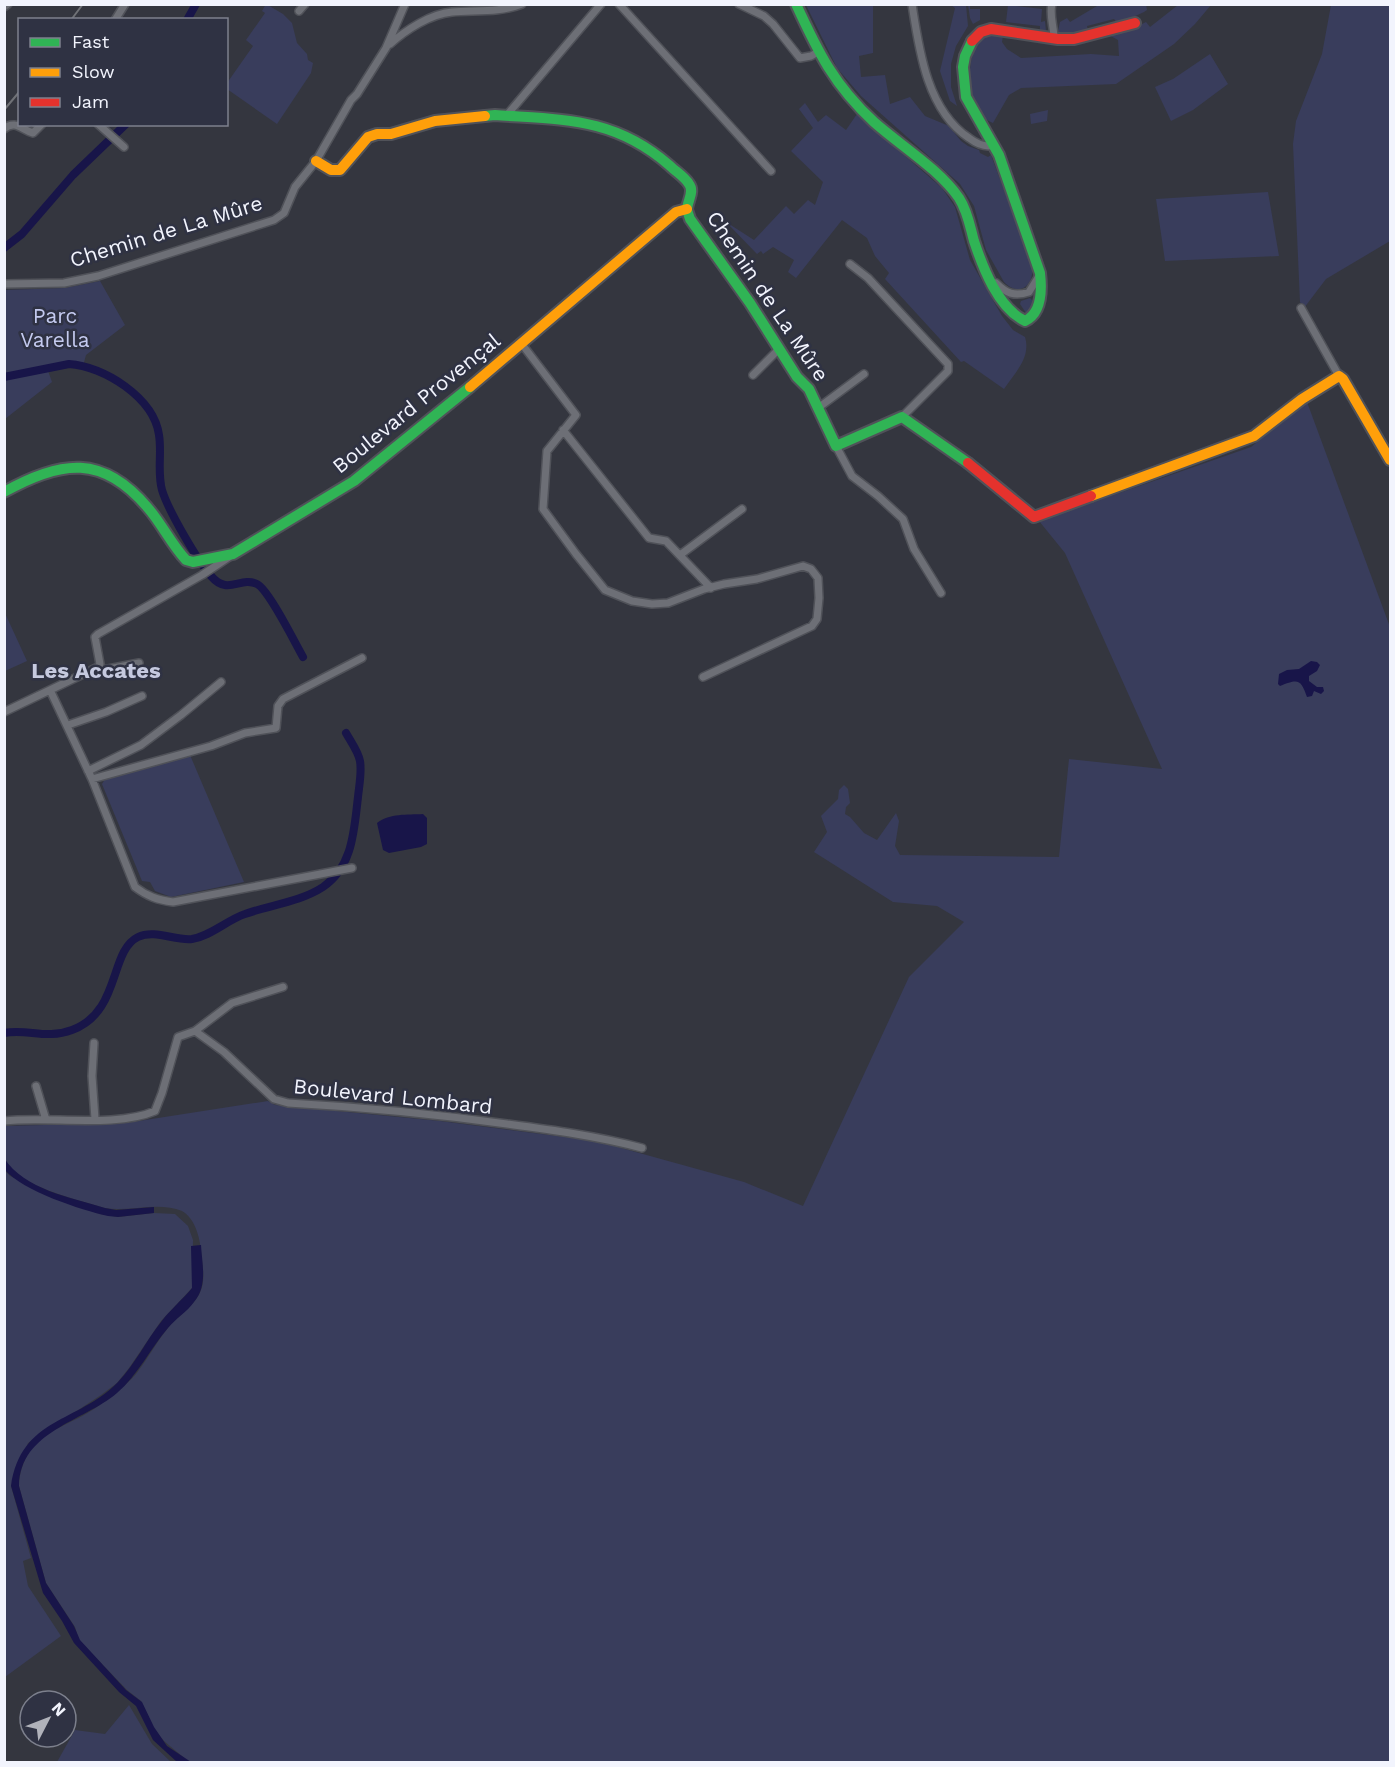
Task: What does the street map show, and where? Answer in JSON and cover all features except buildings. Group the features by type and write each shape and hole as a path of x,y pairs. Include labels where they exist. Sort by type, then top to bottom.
{"street":[{"path":"116,18 125,4"},
{"path":"299,11 306,4"},
{"path":"316,161 351,100 386,48 405,4"},
{"path":"386,48 398,37 437,15 450,12 490,12 522,4"},
{"path":"507,115 601,4"},
{"path":"619,4 771,171"},
{"path":"739,4 764,16 800,57 811,56 818,52"},
{"path":"796,4 818,52 835,80 850,98 956,193 964,207 977,249 998,293 1016,316 1025,321 1034,316 1040,291 1040,273 990,134 971,108 963,84 964,61 973,40 983,30 1074,39 1135,23"},
{"path":"912,4 919,45 938,101 963,134 984,146 994,145"},
{"path":"1052,4 1054,38"},
{"name":"Chemin de La Mûre","path":"4,284 64,283 98,276 274,220 284,213 295,187 316,161 335,171 344,166 368,137 391,134 463,116 507,115 600,126 641,142 688,183 692,190 687,209 694,224 750,303 797,377 810,390 836,446"},
{"path":"4,129 9,124 18,126"},
{"path":"19,126 33,133 40,126"},
{"path":"100,126 124,147"},
{"name":"Boulevard Provençal","path":"4,492 22,482 63,468 98,469 130,489 148,508 186,560 213,563 233,554 354,481 404,442 676,212 687,209"},
{"path":"850,264 868,278 948,364 948,371 902,417 836,446 852,476 903,519 914,549 940,593"},
{"path":"989,276 1006,292 1017,296 1029,292 1037,282 1040,273"},
{"path":"1301,308 1390,460"},
{"path":"521,344 576,415 547,451 543,509 605,590 632,602 651,604 668,603 711,588 758,579 803,566 811,569 818,578 817,619 812,626 703,677"},
{"path":"753,375 779,349"},
{"path":"818,408 864,374"},
{"path":"902,417 983,474 1034,517 1254,436 1312,392 1340,376"},
{"path":"563,430 649,538 666,541 711,588"},
{"path":"680,555 742,509"},
{"path":"4,712 98,667 100,664 95,637 98,634 202,575 213,563"},
{"path":"92,779 211,746 245,733 276,728 278,706 283,699 362,658"},
{"path":"98,667 103,670 138,663"},
{"path":"88,771 141,745 181,716 221,682"},
{"path":"50,690 92,779 135,887 157,900 173,902 352,868"},
{"path":"68,724 106,712 142,696"},
{"path":"4,1121 95,1119 144,1115 155,1111 178,1037 195,1030 232,1003 283,987"},
{"name":"Boulevard Lombard","path":"195,1030 224,1052 274,1099 288,1103 383,1109 472,1120 600,1137 642,1148"},
{"path":"94,1043 92,1076 95,1119"},
{"path":"36,1086 46,1120"}],"green space":[{"path":"266,4 283,14 292,23 297,43 307,54 308,60 313,63 311,73 277,124 228,90 228,82 253,46 246,40 265,13 262,11"},
{"path":"1146,4 1147,10 1118,24 1114,19 1087,26 1088,31 1060,34 1058,31 1060,22 1067,18 1070,22 1097,5"},
{"path":"806,5 873,5 873,53 859,56 861,77 885,75 890,104 910,97 925,116 949,126 968,146 988,157 991,155 1032,265 1031,278 1025,287 1016,289 1004,282 986,250 974,206 960,184 861,96 837,68"},
{"path":"951,5 966,5 968,26 956,46 951,64 951,87 957,106 950,101 940,71 955,8"},
{"path":"968,5 970,9 980,9 980,20 973,24 970,18"},
{"path":"1008,5 1042,9 1041,22 1045,21 1046,31 1040,32 1040,26 1006,22"},
{"path":"1178,5 1211,5 1174,44 1116,84 1021,88 1009,95 993,123 983,117 976,107 970,80 971,66 974,52 988,33 1003,36 1002,42 1007,49 1021,58 1091,54 1119,56 1118,40 1109,35 1146,22 1150,27"},
{"path":"1331,5 1390,5 1390,241 1326,279 1304,308 1300,302 1293,144 1296,121 1322,54"},
{"path":"1210,54 1228,84 1193,110 1171,121 1155,87 1173,79"},
{"path":"805,103 818,122 826,115 846,130 857,114 942,188 955,207 970,260 1002,316 1013,330 1025,337 1024,358 1004,389 964,361 961,362 885,279 889,273 875,256 867,238 842,220 796,278 788,272 794,260 773,247 763,254 761,251 757,254 726,222 754,240 786,206 794,214 808,200 815,205 823,182 791,151 813,128 799,109"},
{"path":"1048,110 1047,121 1031,124 1030,114"},
{"path":"1268,192 1279,256 1165,261 1156,199"},
{"name":"Parc Varella","path":"100,281 125,325 86,355 83,366 69,364 47,368 52,382 5,419 5,290 65,288"},
{"path":"1030,298 1033,301 1032,310 1026,313 1020,304 1021,301"},
{"path":"1307,402 1390,627 1390,1762 189,1762 164,1741 153,1728 141,1701 127,1690 79,1640 75,1627 46,1583 19,1486 23,1464 35,1444 41,1438 94,1409 127,1384 171,1324 192,1305 200,1293 203,1278 198,1234 187,1214 173,1208 105,1208 49,1191 21,1177 11,1169 5,1159 4,1126 126,1123 268,1101 275,1105 440,1121 596,1141 744,1182 803,1206 909,977 964,922 937,906 893,902 814,852 827,832 821,816 838,799 839,790 844,785 848,789 850,803 846,807 845,814 864,833 877,840 896,813 899,821 895,846 900,855 1059,857 1069,759 1162,769 1065,553 1039,521 1251,447"},
{"path":"4,611 27,661 5,671 4,671"},
{"path":"190,755 244,882 171,897 155,891 150,882 142,881 102,784 110,777"},
{"path":"4,1170 10,1176 100,1214 118,1217 154,1213 175,1214 188,1226 193,1240 192,1288 161,1321 117,1383 28,1443 11,1486 31,1558 23,1561 28,1586 61,1636 5,1677"},
{"path":"129,1705 152,1744 171,1762 57,1762 64,1749 78,1749 78,1730 105,1734"}],"shaded area":[{"path":"1311,661 1320,665 1317,671 1309,676 1309,681 1317,687 1323,687 1324,691 1321,694 1314,691 1312,696 1307,697 1301,684 1295,681 1280,686 1278,684 1279,674 1287,670 1299,669"},
{"path":"423,814 427,818 427,844 389,853 383,850 377,823 393,816"},
{"path":"4,1158 24,1178 49,1191 116,1210 154,1207 154,1213 108,1216 68,1204 38,1192 13,1178 5,1170"},
{"path":"201,1245 203,1282 194,1302 168,1328 117,1393 41,1440 30,1452 22,1467 19,1486 46,1583 74,1626 80,1640 126,1690 142,1702 154,1727 167,1746 191,1762 177,1762 153,1740 136,1706 119,1692 74,1643 43,1593 11,1486 17,1463 26,1446 53,1423 102,1395 124,1375 168,1313 192,1288 191,1246"}],"waterway":[{"path":"188,18 196,4"},
{"path":"4,248 22,234 73,175 124,126"},
{"path":"4,377 69,364 83,366 112,378 138,397 155,421 159,435 160,476 165,499 198,559 211,576 223,585 251,582 262,588 275,606 303,657"},
{"path":"4,1033 63,1033 88,1021 99,1010 107,996 122,955 129,944 138,937 151,934 185,939 199,937 245,914 305,896 333,879 341,869 350,847 360,779 359,757 346,733"}],"railway":[{"path":"72,18 83,4"},
{"path":"4,110 18,93"}],"traffic: fast":[{"path":"796,4 820,53 848,95 874,122 941,177 959,198 967,214 982,263 993,286 1007,307 1025,321 1035,313 1038,307 1041,294 1040,273 999,155 966,97 963,67 972,41"},
{"path":"485,116 543,118 587,124 608,129 649,149 680,174 691,187 687,207 690,219 750,303 797,377 809,389 836,446 902,417 968,463"},
{"path":"4,492 44,473 80,468 98,471 115,478 131,490 153,514 186,560 193,562 233,554 354,481 470,387"}],"traffic: slow":[{"path":"316,161 331,170 340,170 368,137 377,134 391,134 435,121 485,116"},
{"path":"470,387 676,212 687,209"},
{"path":"1091,496 1254,436 1302,399 1339,376 1343,379 1390,460"}],"traffic: jam":[{"path":"972,41 981,32 991,29 1058,39 1074,39 1135,23"},
{"path":"968,463 1034,517 1091,496"}],"district":[{"name":"Les Accates","path":"96,670"}]}
